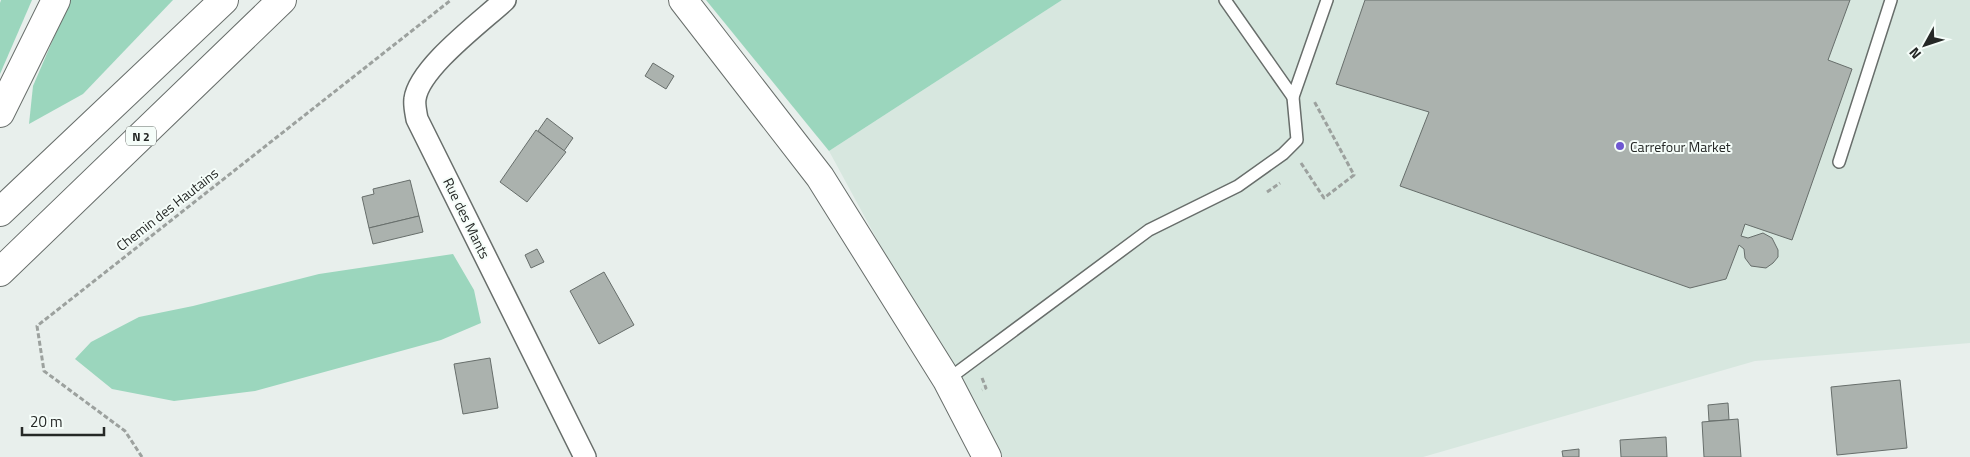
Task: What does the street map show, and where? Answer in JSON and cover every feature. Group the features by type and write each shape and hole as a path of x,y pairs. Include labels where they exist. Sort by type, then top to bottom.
{"main road":[{"path":"0,113 56,0"},
{"path":"0,212 224,0"},
{"name":"N 2","path":"0,272 282,0"},
{"path":"683,0 820,177 948,380 987,457"}],"street":[{"name":"Rue des Mants","path":"505,0 442,56 421,82 415,100 417,119 585,457"}],"lane":[{"path":"1225,0 1293,97"},
{"path":"948,380 1149,230 1238,186 1283,154 1297,140 1293,97 1327,0"},
{"path":"1839,162 1891,0"}],"path":[{"name":"Chemin des Hautains","path":"142,457 126,432 44,371 36,326 451,0"}],"shaded area":[{"path":"1062,0 1970,0 1970,343 1755,361 1423,457 995,457 829,151"}],"green space":[{"path":"1,0 32,0 0,74 0,3"},
{"path":"70,0 173,0 83,94 29,124 33,86"},
{"path":"706,0 1062,0 829,151"},
{"path":"453,254 474,290 481,323 441,340 255,391 174,401 112,389 75,359 91,342 139,317 193,306 319,274"}],"building":[{"name":"Carrefour Market","path":"1365,0 1850,0 1828,60 1852,69 1792,240 1745,224 1741,236 1748,238 1763,233 1772,238 1778,250 1778,257 1773,263 1766,268 1751,266 1745,258 1744,249 1739,245 1726,279 1690,288 1400,186 1429,112 1336,84"},
{"path":"653,63 674,76 666,89 645,76"},
{"path":"547,118 573,138 564,151 538,131"},
{"path":"536,130 566,152 527,202 500,182"},
{"path":"410,180 419,216 369,228 362,197 374,194 373,189"},
{"path":"419,216 423,232 373,244 369,228"},
{"path":"537,249 544,262 531,268 525,255"},
{"path":"604,272 634,325 599,344 570,291"},
{"path":"490,358 498,408 463,414 454,364"},
{"path":"1900,380 1907,448 1837,455 1831,387"},
{"path":"1728,403 1729,420 1709,421 1708,405"},
{"path":"1738,419 1741,457 1704,457 1702,422"},
{"path":"1666,437 1667,457 1621,457 1620,440"},
{"path":"1579,449 1579,457 1563,457 1562,451"}],"place":[{"name":"Carrefour Market","path":"1620,146"}]}
